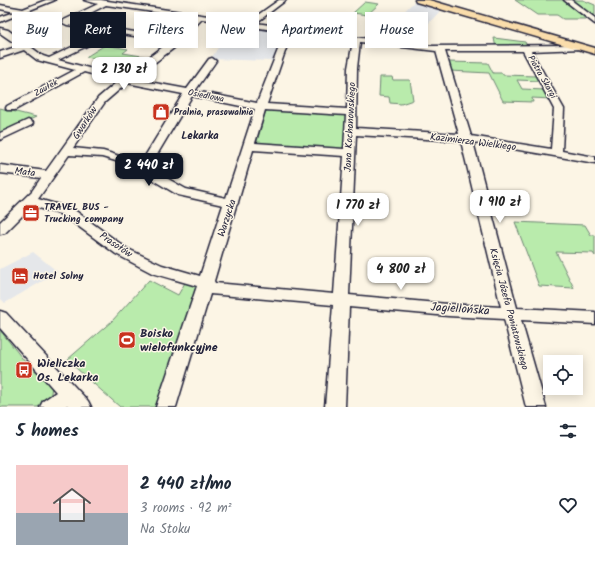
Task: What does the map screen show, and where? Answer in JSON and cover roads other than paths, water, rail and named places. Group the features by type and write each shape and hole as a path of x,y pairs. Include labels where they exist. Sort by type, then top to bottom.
{"main road":[{"path":"418,0 595,52"}],"street":[{"path":"0,20 52,0"},
{"path":"87,0 206,17"},
{"path":"259,17 283,0"},
{"path":"567,0 595,22"},
{"path":"87,12 105,3"},
{"path":"0,7 24,11"},
{"name":"Gwarków","path":"198,20 203,16"},
{"name":"Osiedlowa","path":"0,30 12,38"},
{"path":"357,40 440,48 526,49 581,47"},
{"path":"0,55 23,48"},
{"name":"Osiedlowa","path":"27,48 40,58 81,70 189,93 262,107 352,112"},
{"path":"49,61 76,48"},
{"name":"Gwarków","path":"0,230 30,201 67,151 97,104 113,89 169,48"},
{"name":"Warzycka","path":"166,407 262,107 283,48"},
{"name":"Jana Kochanowskiego","path":"335,407 355,48"},
{"name":"Księcia Józefa Poniatowskiego","path":"440,48 466,138 510,312 536,407"},
{"name":"Piotra Skargi","path":"526,49 559,109 556,153"},
{"path":"139,167 146,163 189,93 212,61"},
{"name":"Zaułek","path":"11,108 81,70"},
{"path":"0,137 28,123"},
{"name":"Kazimierza Wielkiego","path":"351,131 466,138 595,160"},
{"path":"250,146 349,153"},
{"path":"67,151 103,154 130,162 182,192 209,200 232,203"},
{"name":"Mała","path":"0,169 50,175"},
{"name":"Prasołów","path":"30,201 68,212 121,251 157,269 206,285"},
{"name":"Jagiellońska","path":"206,285 448,310 510,312 595,318"},
{"path":"0,317 74,400 50,407"}],"place":[{"name":"Pralnia, prasowalnia","path":"161,112"},
{"name":"TRAVEL BUS - Trucking company","path":"31,213"},
{"name":"Hotel Solny","path":"20,276"},
{"name":"Boisko wielofunkcyjne","path":"127,340"},
{"name":"Wieliczka Os. Lekarka","path":"24,370"}],"district":[{"name":"Lekarka","path":"200,136"}]}
